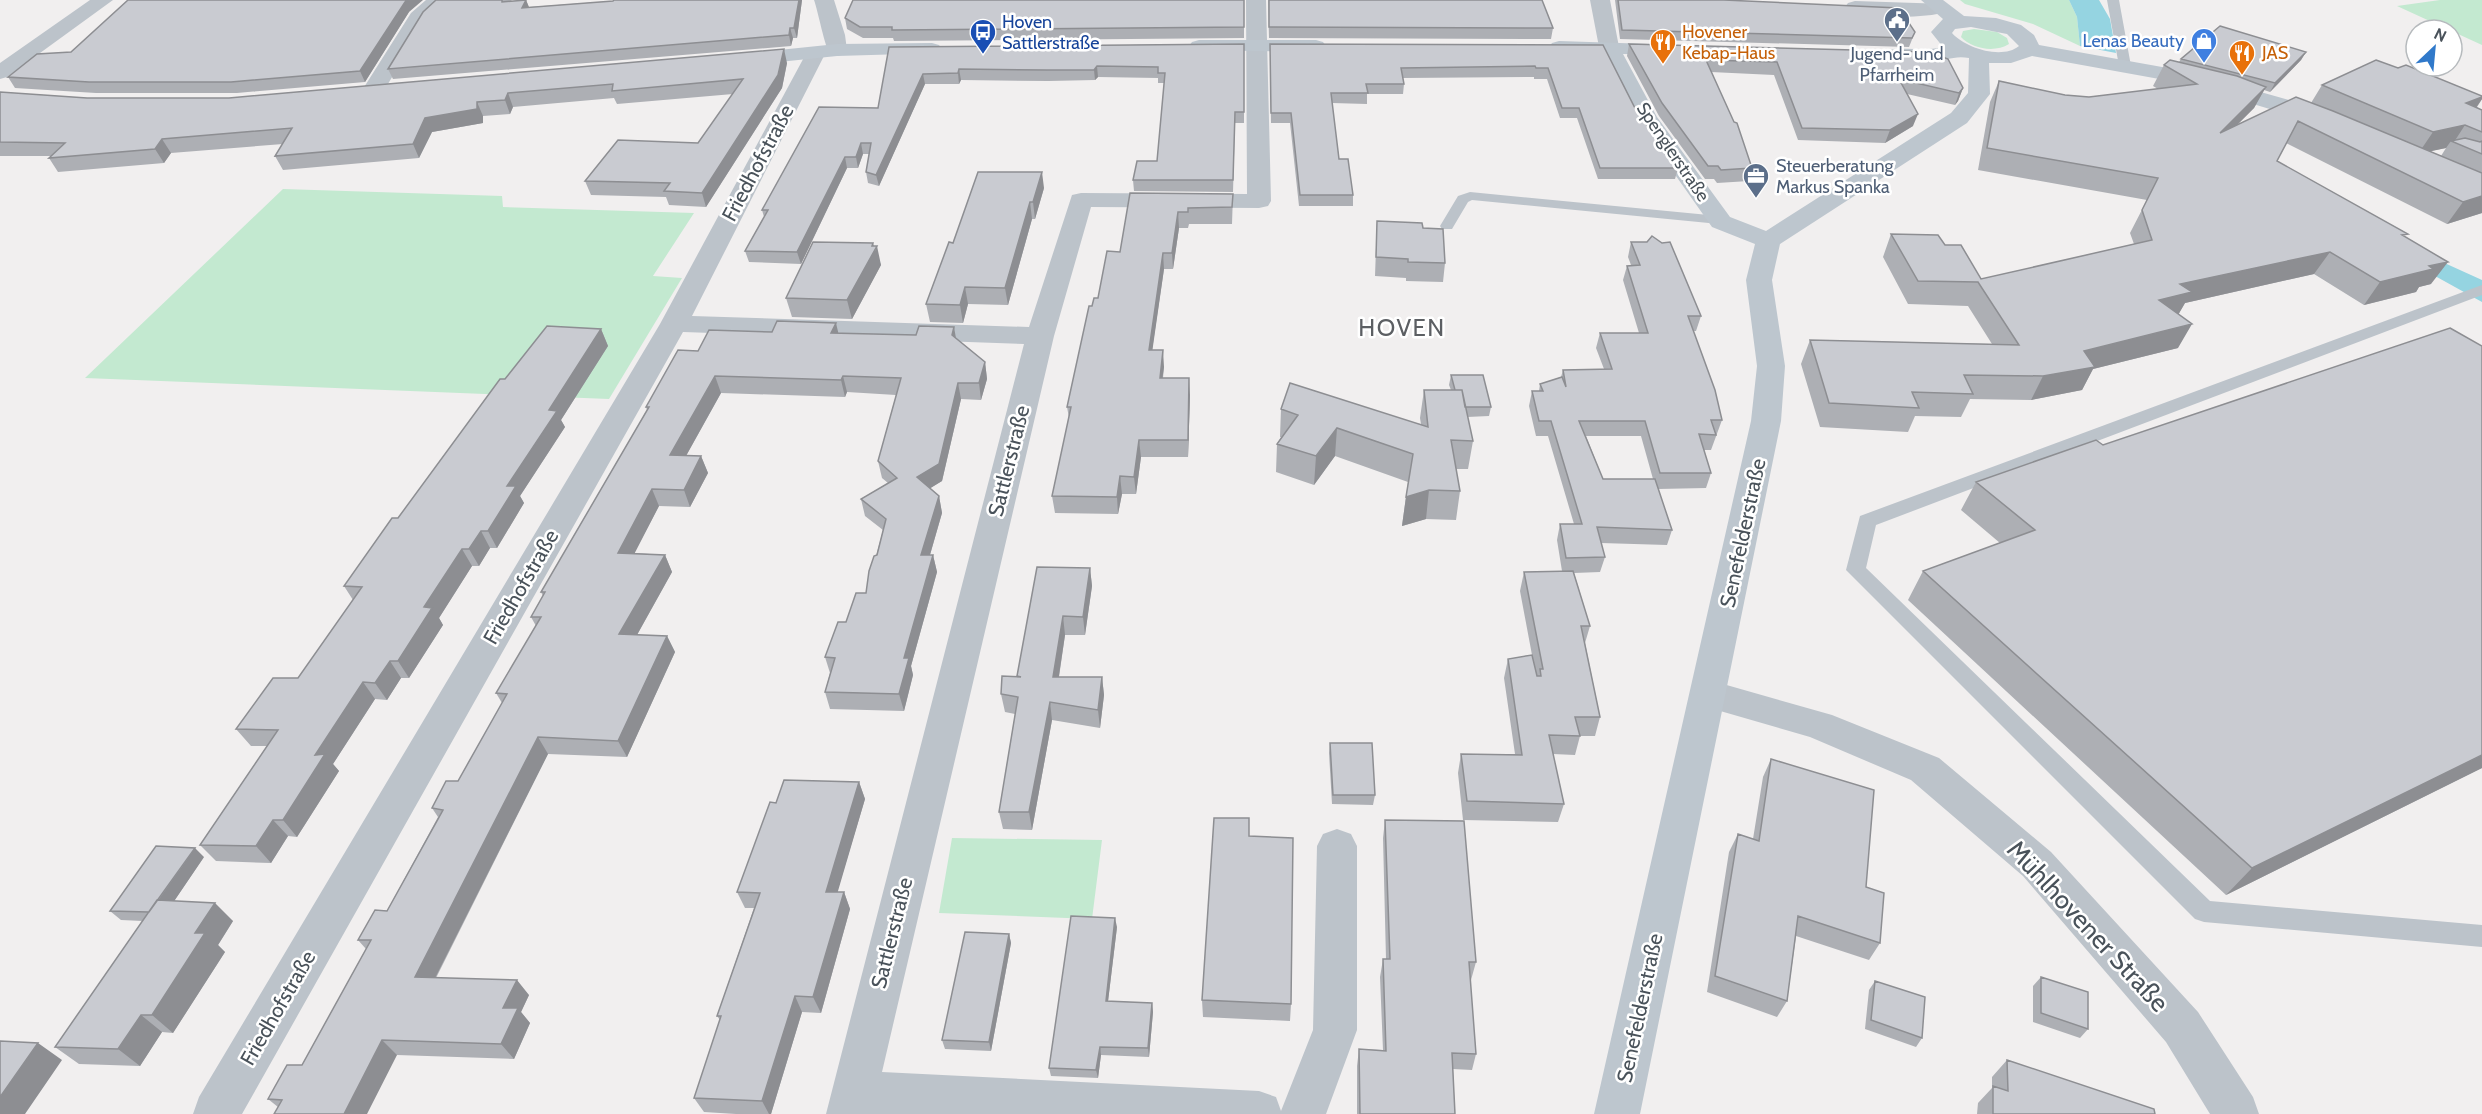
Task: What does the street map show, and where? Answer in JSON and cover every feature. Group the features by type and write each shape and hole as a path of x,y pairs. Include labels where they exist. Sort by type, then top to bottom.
{"main road":[{"path":"1936,4 1959,22"},
{"path":"2029,49 2029,41 2012,30 1986,22 1949,24 1941,32 1949,43 1959,49 1979,55 2008,57 2019,55 2029,49 2190,78 2281,105 2340,130"},
{"path":"1180,46 1341,46"},
{"path":"1539,47 1693,49"},
{"name":"Spenglerstraße","path":"1609,47 1646,118 1719,220 1768,241"},
{"path":"721,62 826,52 955,49"},
{"path":"1872,54 1932,56 1959,49"},
{"path":"1768,241 1959,118 1979,94 1979,55"},
{"path":"350,94 396,90"},
{"name":"Senefelderstraße","path":"1617,1114 1766,421 1771,366 1759,280 1768,241"}],"street":[{"path":"0,73 103,0"},
{"path":"372,92 418,17 438,0"},
{"path":"824,0 836,35 826,52"},
{"name":"Sattlerstraße","path":"1256,0 1259,201 1081,200 1040,336 851,1103 1259,1114"},
{"name":"Spenglerstraße","path":"1600,0 1609,47"},
{"path":"1833,6 1916,10 1936,4"},
{"name":"Friedhofstraße","path":"216,1114 674,324 826,52"},
{"path":"674,324 1040,336"},
{"name":"Mühlhovener Straße","path":"1709,694 1819,725 1925,769 2037,864 2182,1027 2236,1114"},
{"path":"1303,1114 1335,1030 1337,846"}],"lane":[{"path":"2113,0 2126,66"},
{"path":"1447,226 1463,199 1470,196 1719,220"},
{"path":"2473,293 1867,521 1856,570 2204,911 2482,936"}],"green space":[{"path":"1960,0 2069,0 2077,17 2080,46 2033,24 1965,4"},
{"path":"2440,0 2482,0 2482,45 2464,37 2464,18 2423,18 2397,6"},
{"path":"1974,29 1997,32 2007,38 2009,44 1991,49 1977,47 1961,37 1963,31"},
{"path":"283,189 502,196 503,207 694,213 653,276 682,278 609,399 85,378"},
{"path":"952,838 1102,840 1092,919 939,913"}],"water":[{"path":"2069,0 2099,0 2110,19 2116,53 2080,46 2077,17"},
{"path":"2418,251 2482,280 2482,302 2426,271"}],"building":[{"path":"128,0 407,0 360,71 231,82 89,82 8,77 37,54 71,52"},
{"path":"436,0 502,0 502,2 526,0 522,8 614,0 799,0 794,28 790,28 789,35 388,69 423,12"},
{"path":"853,0 1244,0 1244,27 892,30 892,27 860,27 845,18"},
{"path":"1269,0 1542,0 1553,28 1269,27"},
{"path":"1618,0 1724,0 1899,8 1915,32 1912,38 1622,30"},
{"path":"2220,26 2306,52 2275,83 2181,59"},
{"path":"1244,44 1244,112 1235,112 1233,180 1133,180 1137,161 1157,161 1165,73 1158,73 1158,67 1097,66 1094,70 959,69 958,73 923,74 876,175 866,172 871,143 861,143 856,157 845,157 797,252 745,251 768,210 762,210 819,107 878,108 889,47"},
{"path":"1270,44 1603,45 1635,108 1678,168 1600,168 1579,108 1562,108 1548,68 1536,68 1535,66 1401,68 1404,84 1366,84 1368,93 1331,93 1339,159 1348,159 1353,195 1300,195 1291,113 1271,113"},
{"path":"1629,44 1930,52 1948,59 1963,88 1959,93 1899,79 1918,114 1890,130 1802,128 1777,62 1706,60 1734,122 1737,123 1752,168 1721,170 1718,166 1708,166 1662,103"},
{"path":"784,49 778,75 702,193 664,191 670,183 585,181 618,140 698,143 743,79 612,91 613,84 508,93 505,100 477,102 477,109 425,118 413,144 275,156 292,128 162,139 155,149 49,158 65,143 0,142 0,92 87,98 229,98"},
{"path":"2170,60 2237,76 2266,87 2220,133 2296,97 2482,173 2482,196 2463,202 2298,121 2277,161 2408,234 2402,235 2448,262 2429,266 2433,269 2380,282 2330,252 2180,284 2192,292 2159,300 2192,324 2084,351 2095,367 2043,376 1964,375 1973,394 1912,392 1919,408 1829,403 1810,340 2019,345 1978,282 1918,281 1891,234 1938,235 1945,245 1961,245 1981,279 2152,240 2142,210 2158,178 1987,148 1999,81 2065,95 2089,97 2197,84 2164,65"},
{"path":"2376,60 2398,68 2404,66 2404,78 2438,78 2482,96 2466,103 2482,110 2482,132 2465,125 2433,132 2322,85"},
{"path":"2465,138 2482,141 2482,154 2451,141"},
{"path":"978,172 1042,172 1033,202 1030,202 1005,288 965,287 960,305 926,304 949,242 953,243"},
{"path":"1130,193 1233,194 1232,207 1188,208 1188,212 1178,212 1172,253 1163,253 1149,350 1163,350 1160,378 1189,378 1188,440 1139,440 1134,477 1120,476 1117,497 1052,496 1071,407 1067,407 1089,306 1092,306 1094,298 1098,298 1107,251 1120,252"},
{"path":"1377,221 1422,223 1423,228 1443,229 1445,263 1408,262 1408,259 1376,257"},
{"path":"1652,236 1662,243 1670,242 1701,316 1688,316 1715,390 1722,420 1711,420 1716,435 1699,434 1711,473 1660,473 1645,421 1579,421 1603,479 1655,479 1672,530 1597,527 1605,557 1566,558 1560,524 1582,524 1551,421 1539,421 1532,391 1543,391 1540,384 1562,377 1566,387 1563,370 1612,369 1600,333 1648,333 1627,266 1640,265 1631,242 1647,242"},
{"path":"813,242 873,243 872,246 877,246 847,300 786,298"},
{"path":"777,321 836,323 831,333 916,335 919,326 954,327 952,335 985,362 979,383 958,383 939,464 917,477 939,496 921,555 933,555 904,658 909,658 899,694 825,692 835,658 825,657 838,622 846,622 856,593 866,593 869,571 874,556 877,555 886,519 861,499 897,478 878,461 901,378 843,376 841,380 715,376 670,455 701,456 684,490 652,489 618,553 665,555 619,634 667,636 618,741 538,737 415,977 517,980 503,1008 518,1008 501,1044 382,1040 344,1114 274,1114 282,1100 268,1099 287,1065 302,1065 371,940 358,940 375,910 387,911 443,810 432,808 446,781 458,781 507,694 496,693 541,617 531,617 545,592 541,592 649,407 646,407 678,350 698,351 709,330 772,332"},
{"path":"547,326 601,329 549,410 557,411 507,486 516,486 488,531 481,531 469,549 462,549 424,607 432,608 398,661 390,661 375,683 363,682 315,755 325,754 283,820 273,820 256,846 200,845 278,730 236,729 273,678 298,678 362,587 344,586 392,518 398,518 500,379 505,379"},
{"path":"2450,328 2482,346 2482,755 2252,868 1923,571 2035,530 1976,482 2096,440 2103,445"},
{"path":"1451,375 1483,375 1491,407 1465,407 1462,390 1455,390"},
{"path":"1290,383 1428,427 1424,390 1462,390 1473,441 1451,440 1460,491 1429,490 1406,497 1413,454 1337,428 1316,456 1277,444 1298,415 1281,409"},
{"path":"1037,567 1090,568 1083,617 1063,616 1053,677 1102,677 1098,710 1050,702 1029,812 999,812 1018,697 1001,694 1002,676 1021,677 1017,676"},
{"path":"1573,571 1590,626 1581,626 1600,717 1575,717 1580,736 1549,735 1564,804 1467,801 1461,754 1522,755 1508,659 1532,655 1537,676 1541,676 1540,669 1543,669 1524,572"},
{"path":"1330,743 1372,743 1375,795 1333,795"},
{"path":"1771,759 1874,790 1866,887 1884,893 1880,943 1798,916 1787,1001 1715,976 1738,834 1759,841"},
{"path":"784,780 859,782 826,892 844,892 813,997 795,996 762,1101 694,1098 721,1016 717,1016 760,893 737,892 770,802 776,803"},
{"path":"1214,818 1249,818 1249,836 1293,838 1291,1004 1202,1000"},
{"path":"1385,820 1464,821 1476,962 1469,962 1476,1054 1452,1053 1455,1114 1360,1114 1359,1049 1386,1051 1383,959 1390,959"},
{"path":"156,846 195,848 149,912 110,911"},
{"path":"157,900 215,903 195,933 205,933 152,1015 141,1015 118,1049 55,1047"},
{"path":"1071,916 1115,918 1106,1001 1152,1003 1148,1048 1100,1047 1096,1070 1049,1068"},
{"path":"965,932 1009,934 989,1042 942,1040"},
{"path":"2041,977 2088,992 2088,1029 2041,1013"},
{"path":"1875,981 1925,997 1922,1038 1871,1020"},
{"path":"0,1041 38,1043 0,1097"},
{"path":"2007,1060 2154,1109 2155,1114 1993,1114 1993,1086 2008,1091"}],"place":[{"name":"Jugend- und Pfarrheim","path":"1897,43"},
{"name":"Hoven Sattlerstraße","path":"983,55"},
{"name":"Lenas Beauty","path":"2204,64"},
{"name":"Hovener Kebap-Haus","path":"1663,65"},
{"name":"JAS","path":"2242,76"},
{"name":"Steuerberatung Markus Spanka","path":"1756,199"}],"district":[{"name":"HOVEN","path":"1402,328"}]}
